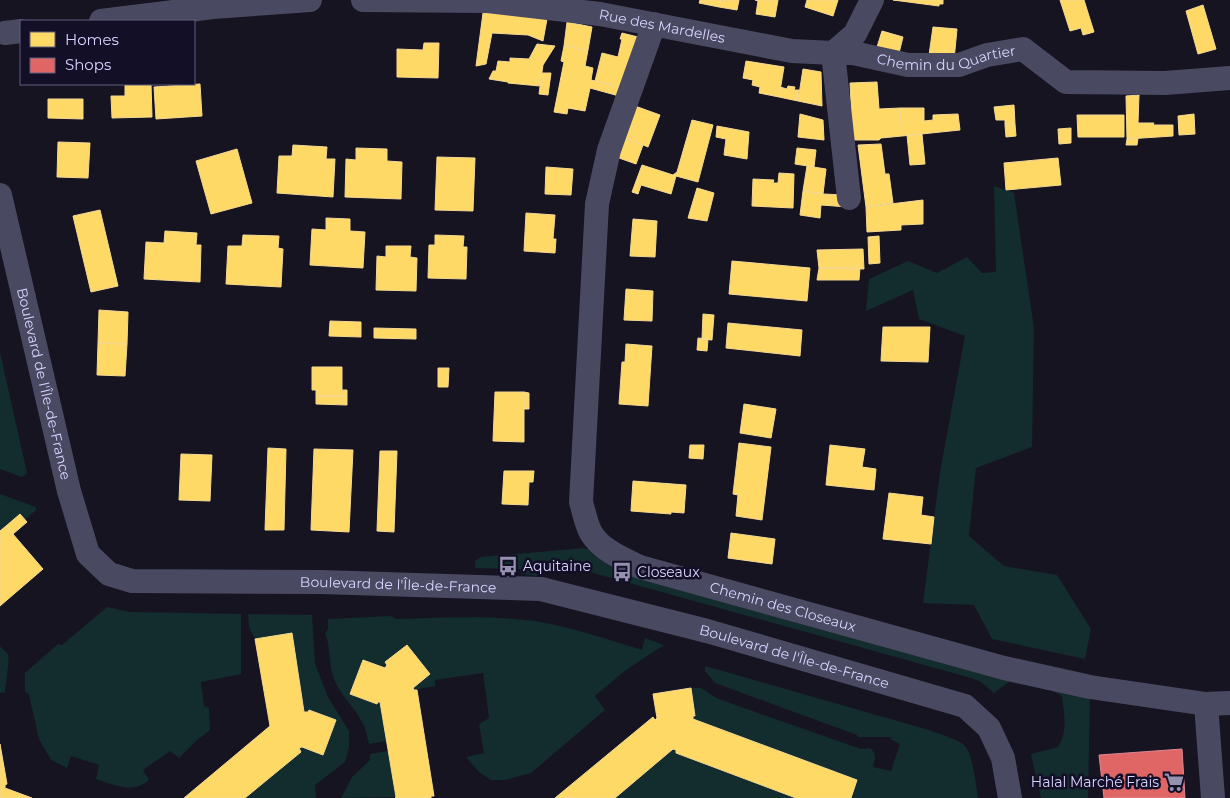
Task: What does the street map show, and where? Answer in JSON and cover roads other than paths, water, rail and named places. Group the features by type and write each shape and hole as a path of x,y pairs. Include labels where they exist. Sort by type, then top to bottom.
{"street":[{"path":"109,20 213,7 310,0"},
{"name":"Rue des Mardelles","path":"363,0 488,1 600,14 792,51 833,52"},
{"path":"850,198 833,52 855,34 872,0"},
{"name":"Chemin des Closeaux","path":"654,24 609,150 598,204 581,502 591,532 600,544 640,567 1004,668 1090,687 1206,704 1230,704"},
{"name":"Chemin du Quartier","path":"833,52 853,53 908,65 959,65 987,55 1023,49 1066,82 1165,83 1230,78"},
{"name":"Boulevard de l'Île-de-France","path":"0,195 68,491 88,554 109,574 132,581 322,582 542,589 707,631 965,706 988,728 1003,758 1010,798"},
{"path":"1206,704 1213,798"}],"place":[{"name":"Aquitaine","path":"508,566"},
{"name":"Closeaux","path":"622,572"},
{"name":"Halal Marché Frais","path":"1174,782"}]}
